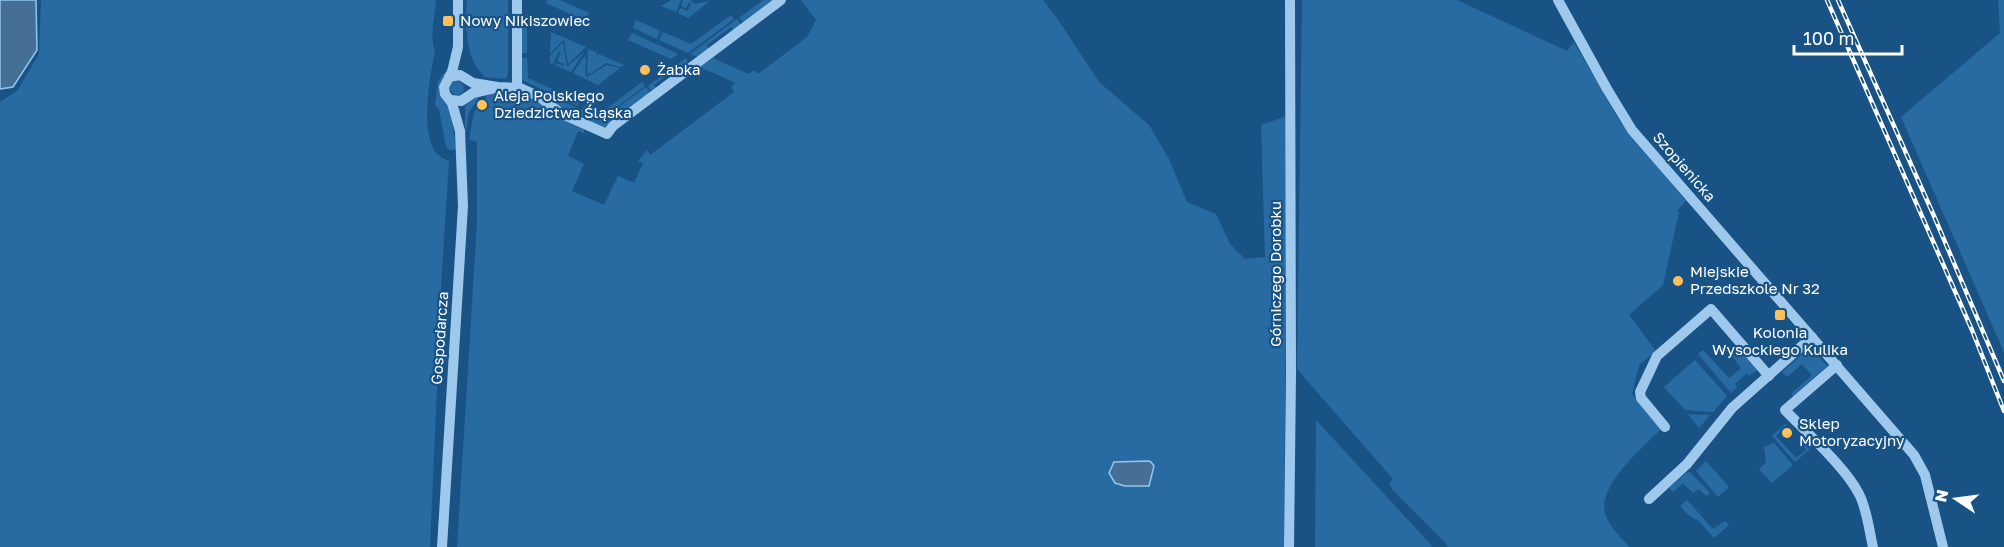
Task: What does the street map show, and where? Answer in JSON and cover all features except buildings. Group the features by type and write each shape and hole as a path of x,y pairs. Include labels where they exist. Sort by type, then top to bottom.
{"street":[{"path":"458,0 458,47 453,68 444,87 445,94 451,100 458,102 498,87"},
{"path":"517,0 517,87"},
{"path":"449,77 456,75 473,83 517,87 540,97 560,113 607,134 613,126 782,0"},
{"name":"Górniczego Dorobku","path":"1289,547 1290,0"},
{"name":"Szopienicka","path":"1558,0 1632,130 1906,444 1920,465 1929,488 1943,547"},
{"path":"458,47 470,86 467,97"},
{"name":"Gospodarcza","path":"460,130 467,97"},
{"name":"Gospodarcza","path":"442,547 463,182 460,130 451,100"},
{"path":"1665,427 1641,398 1640,392 1657,356 1712,309 1769,376"},
{"path":"1649,499 1687,464 1732,408 1812,337"},
{"path":"1837,365 1785,410 1839,468 1857,491 1862,501 1873,547"}],"shaded area":[{"path":"0,0 36,0 37,50 13,87 0,89"},
{"path":"41,0 436,0 432,32 435,51 427,104 428,133 437,154 449,161 430,547 0,547 0,102 17,91 39,54"},
{"path":"467,0 508,0 508,73 506,79 485,77 473,61 468,42"},
{"path":"547,0 560,0 589,13 585,21 546,3"},
{"path":"671,0 681,0 676,12 661,6"},
{"path":"683,0 691,0 694,4 710,1 688,18 678,13 680,8 688,11 691,4 690,1 686,8 681,6"},
{"path":"763,0 777,0 744,24 739,18"},
{"path":"801,0 1043,0 1099,82 1149,125 1168,157 1187,202 1216,214 1230,244 1245,259 1265,257 1261,125 1287,116 1284,547 457,547 477,223 477,142 469,140 474,112 487,94 520,91 584,128 584,133 578,131 568,156 584,164 572,191 604,205 618,176 634,183 643,163 638,161 647,150 650,155 734,92 731,87 736,83 700,67 713,58 748,74 754,70 758,74 807,37 816,20"},
{"path":"1302,0 1457,0 1567,51 1574,42 1619,120 1686,201 1677,211 1679,212 1663,285 1629,315 1656,351 1639,365 1632,394 1661,429 1624,467 1608,490 1605,513 1615,531 1630,547 1449,547 1393,490 1389,484 1393,479 1297,369"},
{"path":"1998,0 2004,0 2004,352 1901,117 2000,33"},
{"path":"527,14 532,16 527,27 527,53 522,53 522,26"},
{"path":"731,15 734,19 688,53 659,40 663,32 691,44"},
{"path":"737,19 742,26 735,31 731,27 707,45 710,50 699,57 690,54"},
{"path":"636,20 660,31 657,39 633,28"},
{"path":"551,32 586,47 568,64 564,39 550,54"},
{"path":"632,33 678,54 671,59 628,40"},
{"path":"563,42 567,67 584,52 571,72 555,65 556,63 564,66 557,61 561,51 553,64 550,63 550,56"},
{"path":"588,49 597,53 597,57 599,54 624,65 621,67 606,63 587,75"},
{"path":"586,57 585,75 587,77 607,65 620,68 598,85 573,73"},
{"path":"522,58 527,58 528,78 579,101 577,106 522,80"},
{"path":"686,58 688,65 682,71 679,67 654,85 657,90 653,93 648,86"},
{"path":"448,68 456,147 454,150 449,150 446,146 439,110 435,105 438,81"},
{"path":"454,81 460,81 464,88 460,95 454,95 450,91 450,85"},
{"path":"642,82 645,86 603,117 583,109 585,104 602,112"},
{"path":"522,83 602,119 646,87 651,94 605,128 582,120 522,86"},
{"path":"479,94 478,100 469,112 465,138 465,106"},
{"path":"1742,348 1760,368 1749,376 1747,373 1735,384 1737,387 1731,393 1698,354 1703,350 1729,378 1741,368 1732,356"},
{"path":"1812,349 1827,366 1793,396 1791,394 1812,375 1802,364 1787,377 1782,372 1806,351"},
{"path":"1695,360 1727,396 1713,412 1685,410 1664,387"},
{"path":"1688,414 1710,415 1699,428"},
{"path":"1316,420 1433,547 1315,547"},
{"path":"1785,424 1787,425 1776,436 1796,458 1806,450 1804,447 1806,445 1810,449 1795,462 1772,436"},
{"path":"1774,443 1793,465 1772,483 1759,469 1766,463 1764,447"},
{"path":"1148,461 1154,466 1149,486 1125,486 1115,483 1109,473 1114,462"},
{"path":"1706,461 1729,487 1718,497 1696,471"},
{"path":"1690,472 1710,493 1706,496 1699,489 1693,493 1683,483 1673,492 1669,488"},
{"path":"1687,500 1713,529 1725,521 1729,525 1714,538 1697,519 1686,513 1680,506"}],"railway":[{"path":"1827,0 1972,330 2004,411"},
{"path":"1838,0 2004,381"}],"place":[{"name":"Nowy Nikiszowiec","path":"448,21"},
{"name":"Żabka","path":"645,70"},
{"name":"Aleja Polskiego Dziedzictwa Śląska","path":"482,105"},
{"name":"Miejskie Przedszkole Nr 32","path":"1678,281"},
{"name":"Kolonia Wysockiego Kulika","path":"1780,315"},
{"name":"Sklep Motoryzacyjny","path":"1787,433"}]}
